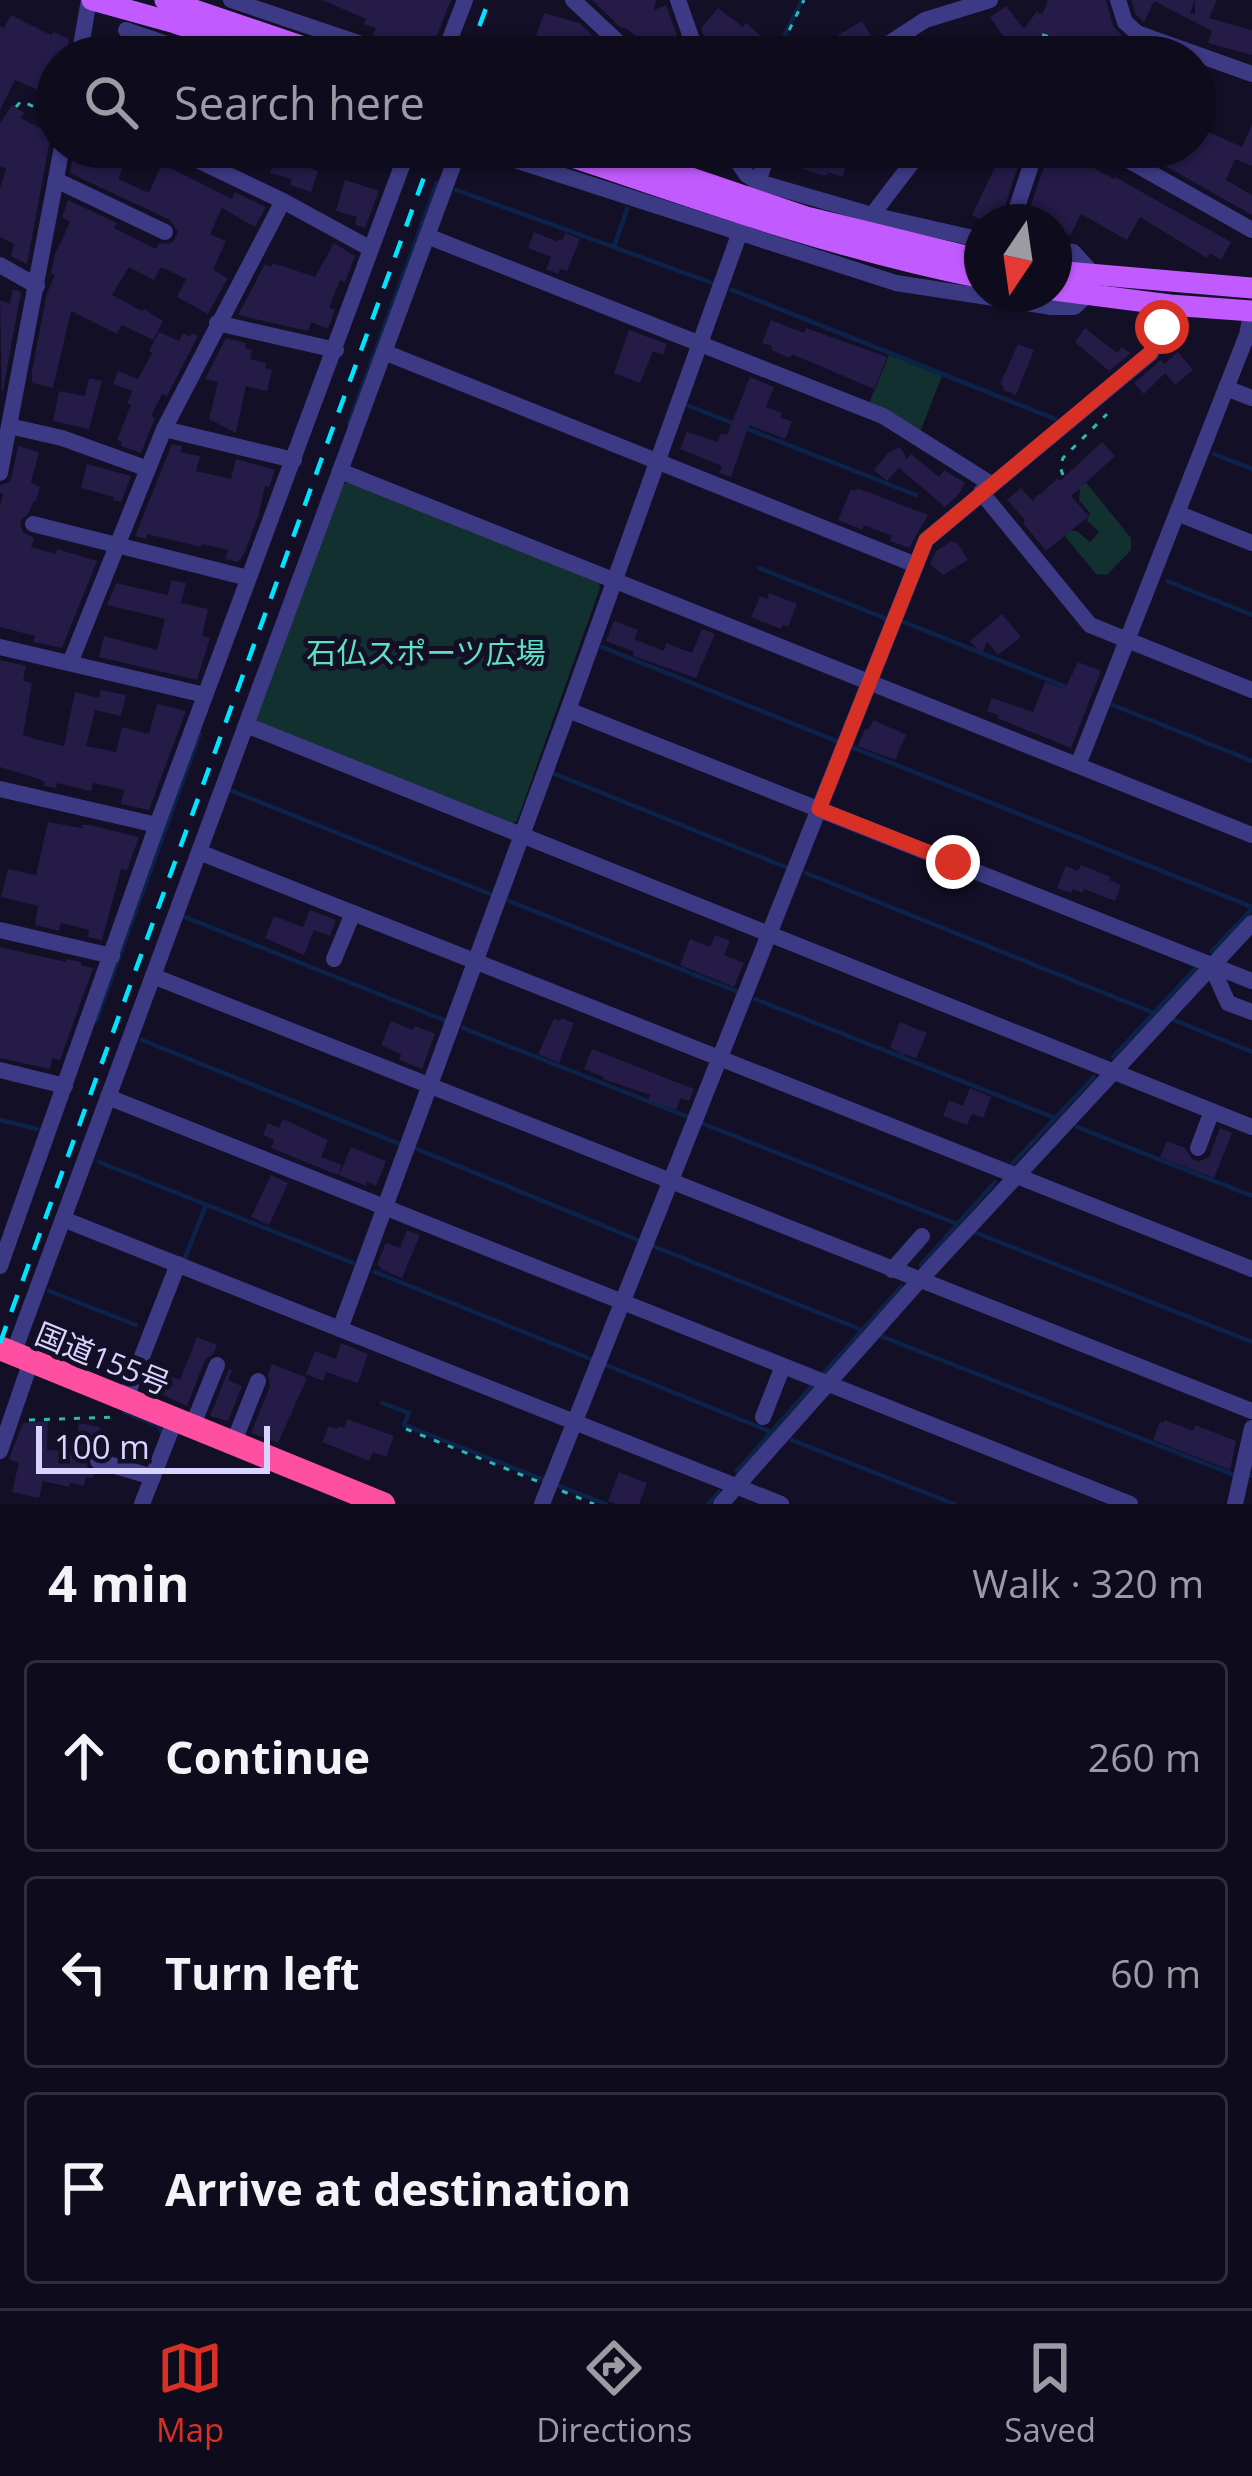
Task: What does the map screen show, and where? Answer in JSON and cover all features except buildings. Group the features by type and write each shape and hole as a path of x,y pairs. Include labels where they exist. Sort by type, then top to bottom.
{"highway":[{"name":"国道155号","path":"15,1355 383,1504"}],"main road":[{"path":"91,0 215,36"},
{"path":"165,0 271,36"},
{"path":"605,168 801,234 964,274"},
{"path":"662,168 806,217 964,256"},
{"path":"1072,278 1170,305 1252,310"},
{"path":"1072,288 1252,288"}],"street":[{"path":"83,36 91,0"},
{"path":"231,0 342,36"},
{"path":"451,36 464,0"},
{"path":"573,0 612,36"},
{"path":"678,0 691,36"},
{"path":"900,36 925,20 991,0"},
{"path":"1118,0 1125,22 1144,36"},
{"path":"126,30 144,36"},
{"path":"1216,64 1252,74"},
{"path":"0,472 9,426 7,398 37,286 58,168"},
{"path":"222,168 371,249"},
{"path":"0,1266 401,168"},
{"path":"0,1451 12,1417 15,1355 452,168"},
{"path":"538,168 896,283 1074,307 1091,286 1072,252"},
{"path":"742,168 758,182 964,236"},
{"path":"340,1329 763,168"},
{"path":"872,214 908,168"},
{"path":"1018,204 1030,168"},
{"path":"1156,168 1252,230"},
{"path":"56,180 165,232"},
{"path":"70,663 164,429 283,201"},
{"path":"427,236 883,416 986,488 1090,626 1252,690"},
{"path":"0,265 37,286"},
{"path":"542,1504 926,540 1150,353 1170,305"},
{"path":"1078,765 1247,335 1252,310"},
{"path":"218,323 336,350"},
{"path":"384,352 916,565"},
{"path":"1226,388 1252,398"},
{"path":"9,426 62,438 148,469"},
{"path":"164,429 294,460"},
{"path":"340,471 1252,835"},
{"path":"1177,513 1252,543"},
{"path":"33,524 248,578"},
{"path":"0,647 205,695"},
{"path":"568,710 1252,981"},
{"path":"246,725 1252,1127"},
{"path":"0,789 158,825"},
{"path":"199,852 1252,1269"},
{"path":"334,959 353,913"},
{"path":"721,1504 919,1281 1252,923"},
{"path":"0,930 112,956"},
{"path":"1211,965 1228,1003 1252,1012"},
{"path":"153,976 1252,1412"},
{"path":"0,1070 65,1086"},
{"path":"108,1097 1130,1504"},
{"path":"1198,1148 1212,1111"},
{"path":"63,1219 781,1504"},
{"path":"892,1270 922,1236"},
{"path":"125,1400 178,1264"},
{"path":"142,1504 217,1365"},
{"path":"763,1417 783,1366"},
{"path":"233,1444 258,1381"},
{"path":"1235,1504 1252,1428"},
{"path":"98,1461 153,1477"}],"path":[{"path":"786,36 804,0"},
{"path":"16,107 21,101 36,108"},
{"path":"1063,475 1063,458 1108,416 1093,400"},
{"path":"12,1417 115,1417 125,1400"},
{"path":"406,1429 594,1504"}],"green space":[{"path":"889,355 942,376 920,432 869,403"},
{"path":"1071,470 1131,538 1131,550 1107,575 1096,574 1034,499 1039,494 1072,531 1090,542 1099,532 1087,520 1090,513 1079,500"},
{"name":"石仏スポーツ広場","path":"351,482 599,581 517,821 511,824 260,724 255,718 343,484"}],"waterway":[{"path":"784,36 802,0"},
{"path":"349,423 437,183"},
{"path":"456,190 614,247 627,209"},
{"path":"616,248 712,283"},
{"path":"732,290 1055,419"},
{"path":"689,406 916,495"},
{"path":"1214,454 1252,469"},
{"path":"759,568 887,619"},
{"path":"1167,581 1252,615"},
{"path":"904,622 1071,689"},
{"path":"602,647 839,742"},
{"path":"1113,705 1252,761"},
{"path":"96,1021 200,733"},
{"path":"854,748 1252,907"},
{"path":"555,774 788,868"},
{"path":"232,791 490,894"},
{"path":"806,873 1154,1013"},
{"path":"509,901 738,992"},
{"path":"1212,951 1252,909"},
{"path":"185,917 444,1020"},
{"path":"1113,1057 1195,969"},
{"path":"755,999 1055,1118"},
{"path":"1174,1020 1252,1052"},
{"path":"463,1028 688,1117"},
{"path":"142,1040 402,1145"},
{"path":"1013,1163 1094,1077"},
{"path":"0,1120 37,1129"},
{"path":"704,1124 957,1224"},
{"path":"1077,1127 1252,1196"},
{"path":"417,1149 638,1240"},
{"path":"99,1162 353,1263"},
{"path":"921,1265 995,1182"},
{"path":"185,1258 206,1205"},
{"path":"974,1232 1252,1342"},
{"path":"653,1246 862,1330"},
{"path":"375,1272 591,1359"},
{"path":"824,1373 901,1287"},
{"path":"49,1291 136,1325"},
{"path":"883,1337 1234,1475"},
{"path":"606,1365 771,1432"},
{"path":"737,1471 811,1387"},
{"path":"382,1403 409,1413 404,1425 544,1480"},
{"path":"124,1412 159,1426 162,1433"},
{"path":"792,1440 954,1504"},
{"path":"559,1486 606,1504"},
{"path":"708,1504 719,1492"}],"railway":[{"path":"476,36 489,0"},
{"path":"0,1343 427,168"}],"route":[{"path":"953,862 819,809 926,540 1150,353 1162,327"}]}
